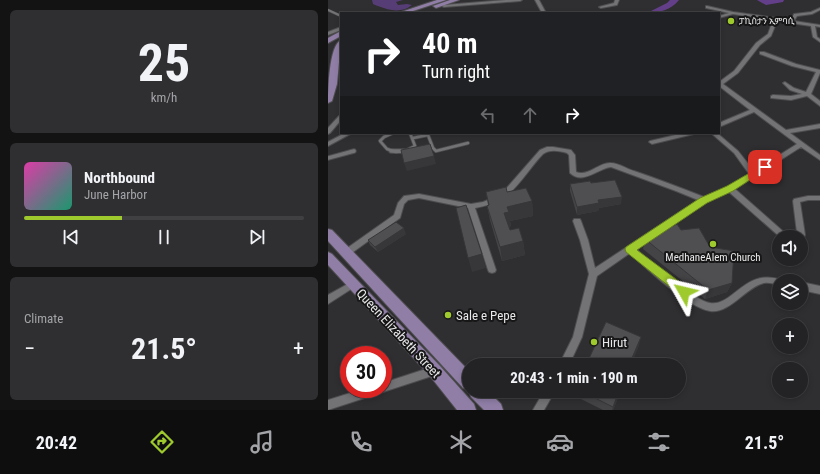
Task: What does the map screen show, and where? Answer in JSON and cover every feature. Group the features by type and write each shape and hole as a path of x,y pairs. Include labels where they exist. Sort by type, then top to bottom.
{"main road":[{"path":"418,12 456,0"},
{"path":"405,12 463,0"},
{"path":"425,12 444,3"},
{"path":"328,41 340,34"},
{"path":"328,101 332,86 328,59 330,52 340,43"},
{"name":"Queen Elizabeth Street","path":"328,233 462,374"},
{"name":"Queen Elizabeth Street","path":"328,257 435,371 468,410"},
{"path":"484,398 495,410"}],"street":[{"path":"444,3 479,4 520,0"},
{"path":"537,0 543,12"},
{"path":"601,7 616,4 617,0"},
{"path":"479,4 481,11"},
{"path":"707,7 733,13 820,26"},
{"path":"792,22 795,14 812,12 820,9"},
{"path":"720,17 733,13"},
{"path":"720,83 736,72 758,44 770,35 775,20"},
{"path":"813,25 815,37 820,41"},
{"path":"328,34 340,28"},
{"path":"762,54 794,65 820,71 811,84 808,94"},
{"path":"785,83 792,89 808,94 820,104"},
{"path":"720,85 787,132 820,158"},
{"path":"773,97 792,98 808,94"},
{"path":"720,125 754,110"},
{"path":"328,132 340,118"},
{"path":"787,132 820,126"},
{"path":"328,144 347,134"},
{"path":"652,142 688,134"},
{"path":"715,134 736,152 753,174"},
{"path":"593,274 704,200 730,188 802,144"},
{"path":"346,253 397,216 401,203 406,198 419,196 471,206 488,204 502,197 513,187 524,170 544,149 569,150 572,155 573,173 578,176 584,176 605,165 611,166 678,189 704,200"},
{"path":"730,188 785,237 802,235 796,201 808,198 820,198"},
{"path":"471,206 492,270"},
{"path":"567,358 577,337 593,274 584,240 577,221"},
{"path":"630,249 696,301 710,307 720,306 757,282 765,280 772,281"},
{"path":"328,300 353,284"},
{"path":"808,287 820,290"},
{"path":"392,385 435,371"},
{"path":"328,405 350,398"},
{"path":"538,410 546,398"}],"lane":[{"path":"328,10 340,16"},
{"path":"391,134 380,141 386,150 392,152 400,152 415,146 410,134"},
{"path":"412,138 431,134"},
{"path":"428,135 433,148 436,151 468,142"},
{"path":"328,158 354,151"}],"shaded area":[{"path":"372,0 403,0 396,2 398,5 412,5 403,10 392,10 373,4"}],"building":[{"path":"430,144 434,156 404,163 401,150"},
{"path":"615,180 622,197 598,200 599,203 577,207 570,184 590,181 591,183"},
{"path":"506,187 507,192 526,188 532,201 507,207 509,212 504,213 510,230 519,228 523,241 500,247 487,206 489,205 486,192"},
{"path":"466,205 482,254 468,258 456,208"},
{"path":"396,222 404,228 375,247 368,240"},
{"path":"677,224 681,230 699,228 710,247 734,251 732,283 708,290 645,239"},
{"path":"606,322 641,337 632,358 589,358"},
{"path":"595,398 616,398 613,407"}],"waterway":[{"path":"653,12 670,5 675,0"},
{"path":"761,0 766,3 780,0"}],"place":[{"name":"ፓኪስታን ኢምባሲ","path":"731,21"},
{"name":"MedhaneAlem Church","path":"713,244"},
{"name":"Sale e Pepe","path":"448,315"},
{"name":"Hirut","path":"594,342"}],"route":[{"path":"684,292 630,249 693,209 704,200 730,188 765,167"}]}
